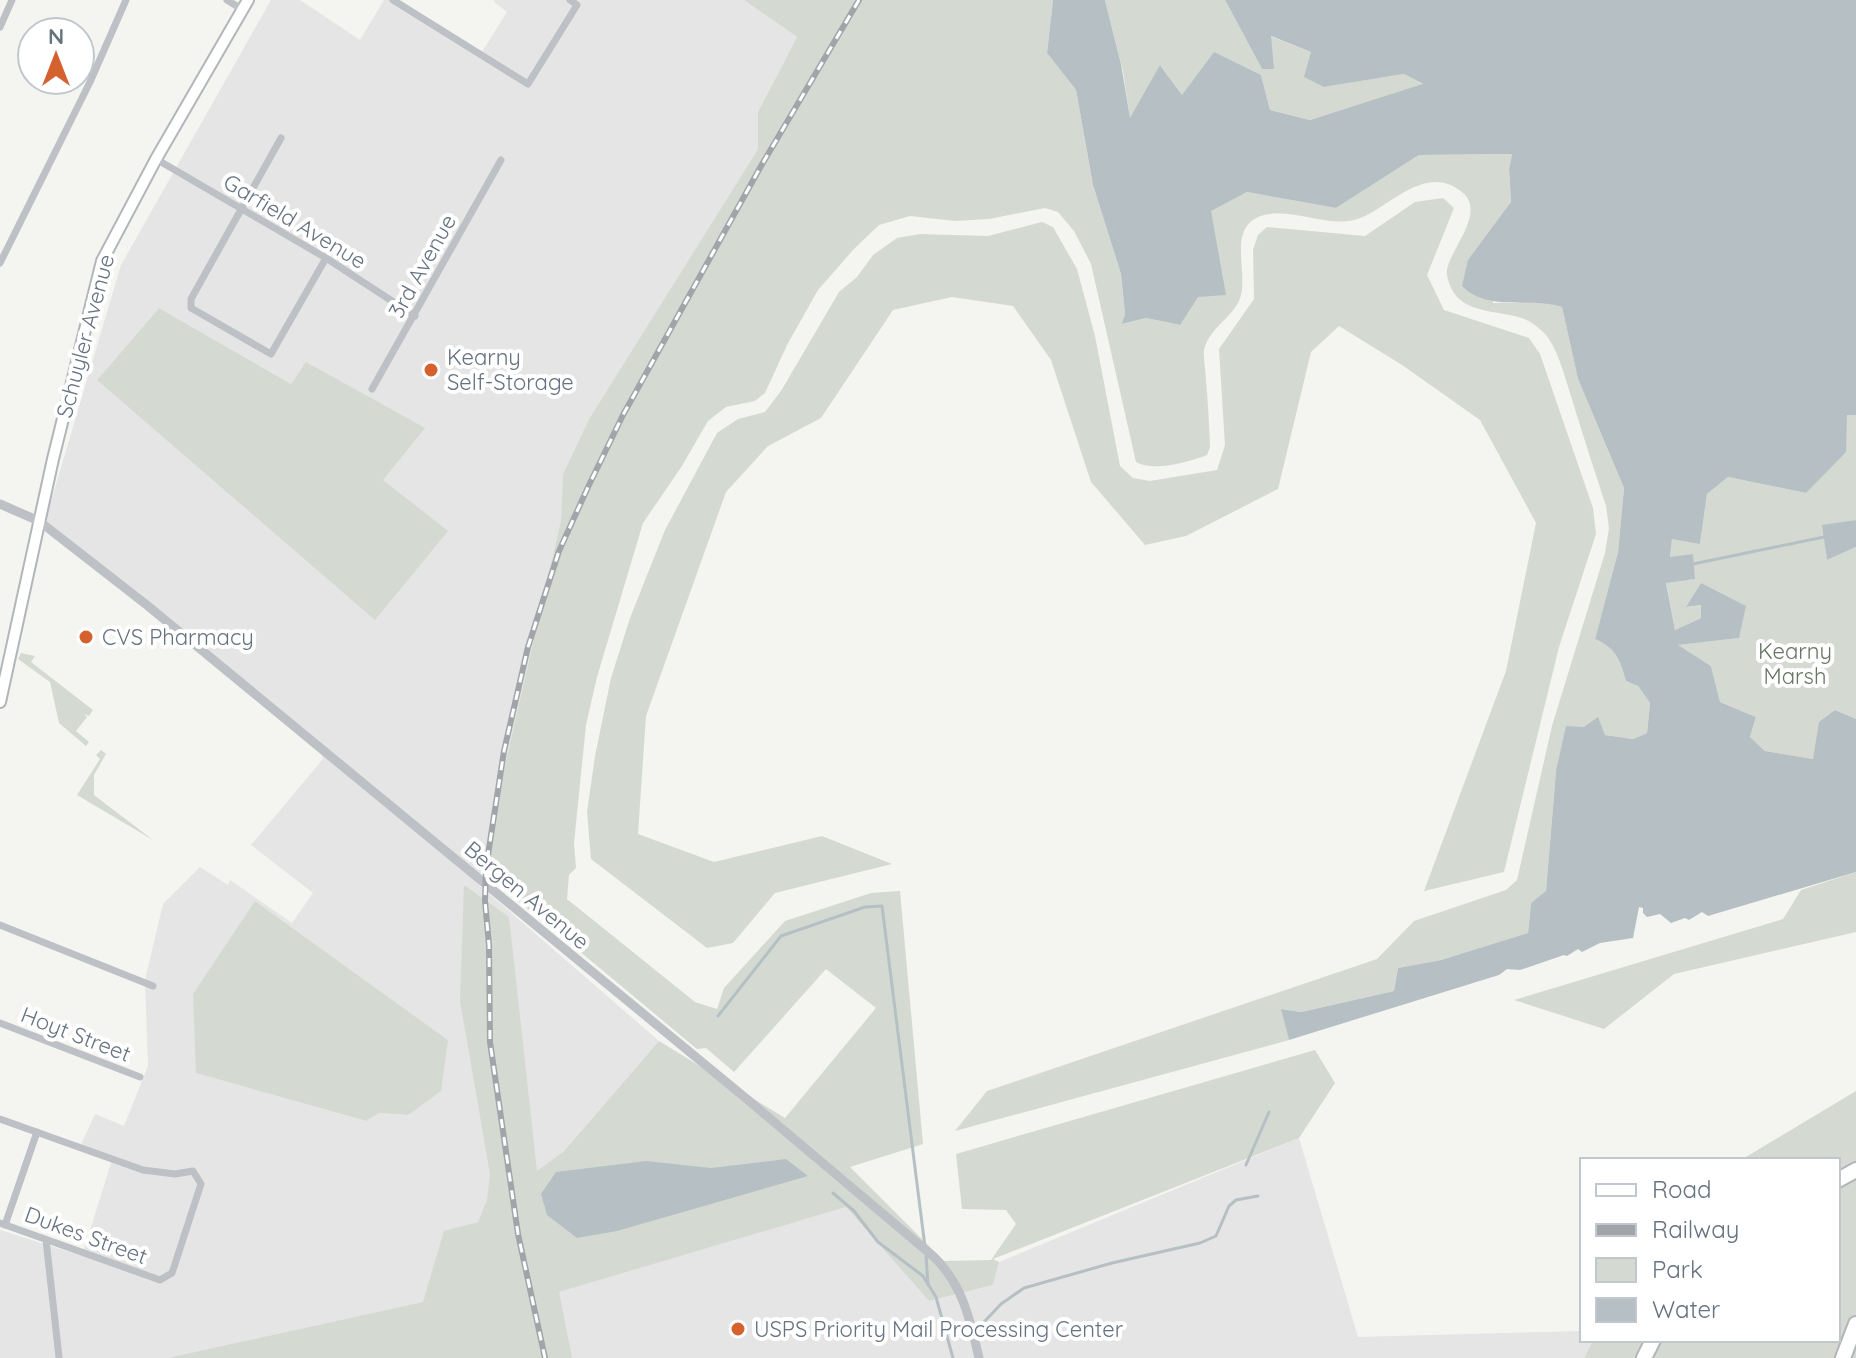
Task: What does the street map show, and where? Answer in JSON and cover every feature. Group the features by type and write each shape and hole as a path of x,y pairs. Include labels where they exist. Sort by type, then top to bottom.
{"highway":[{"path":"1843,1358 1856,1324"}],"main road":[{"name":"Schuyler Avenue","path":"0,702 97,277 109,247 156,159 246,5"}],"street":[{"path":"0,27 12,0"},
{"path":"0,263 90,82 126,0"},
{"path":"227,0 246,5"},
{"path":"393,0 528,84 577,5 570,0"},
{"path":"281,138 191,299 191,308 271,354 326,258"},
{"name":"Garfield Avenue","path":"156,159 326,258 415,316"},
{"name":"3rd Avenue","path":"372,389 501,160"},
{"name":"Bergen Avenue","path":"0,504 39,521 338,762 934,1257 949,1271 957,1285 979,1358"},
{"path":"0,925 153,986"},
{"name":"Hoyt Street","path":"0,1023 140,1077"},
{"path":"0,1119 37,1132 2,1224"},
{"name":"Dukes Street","path":"2,1224 160,1280 172,1273 200,1191 201,1184 193,1171 175,1174 143,1170 37,1132"},
{"path":"46,1240 59,1357"}],"shaded area":[{"path":"271,0 300,0 360,40 384,0 396,0 482,52 507,12 495,0 744,0 797,37 758,112 758,149 589,419 563,474 561,520 478,884 659,1041 548,1169 493,1218 445,1231 424,1302 167,1358 0,1358 0,1230 82,1256 112,1160 80,1147 95,1114 124,1126 148,1066 145,980 163,904 200,867 228,885 230,880 292,923 313,893 251,845 323,759 319,746 44,525 121,265","holes":["159,308 291,384 306,363 383,480 97,380","255,901 448,1040 408,1115 379,1113 365,1121 196,1073"]},
{"path":"1299,1138 1358,1337 1580,1331 1580,1342 1592,1342 1584,1358 542,1358 558,1292 846,1207 929,1301 993,1285 999,1262"}],"green space":[{"path":"744,0 1053,0 1047,53 1076,90 1093,185 1121,274 1123,324 1146,318 1180,325 1211,210 1247,192 1336,208 1419,155 1512,154 1509,169 1511,202 1500,219 1493,303 1546,302 1562,307 1578,379 1624,488 1618,552 1595,639 1612,651 1626,681 1638,686 1650,703 1647,733 1633,739 1605,735 1556,771 1546,892 1531,903 1528,933 1441,960 1398,968 1394,991 1301,1012 1282,1009 1289,1040 955,1131 987,1091 1377,959 1414,921 1506,890 1517,880 1552,726 1605,553 1609,528 1606,506 1564,375 1549,339 1537,326 1523,319 1470,306 1461,301 1451,288 1447,270 1449,261 1465,231 1471,211 1463,193 1450,185 1425,183 1353,220 1328,221 1277,213 1252,221 1245,229 1242,240 1242,290 1239,301 1210,336 1204,350 1210,447 1207,455 1161,466 1136,462 1091,264 1074,231 1058,212 1045,208 989,219 955,221 910,216 879,225 818,290 765,393 755,401 726,407 708,421 643,523 597,677 586,725 574,843 576,868 569,875 567,899 695,1002 717,1009 724,988 785,921 871,893 900,891 923,1144 850,1167 944,1261 991,1260 1016,1224 1006,1210 962,1209 956,1154 1315,1050 1335,1083 1299,1138 993,1259 999,1262 993,1285 929,1301 846,1207 559,1292 572,1358 167,1358 423,1302 444,1231 478,1222 487,1200 490,1174 460,1001 464,885 509,917 537,1171 563,1152 659,1041 785,1118 876,1008 826,969 734,1072 706,1048 697,1049 542,920 538,912 534,914 516,899 523,890 484,857 561,520 563,474 589,419 758,149 758,112 797,37"},
{"path":"1105,0 1225,0 1262,69 1270,36 1311,52 1324,87 1404,74 1424,85 1310,120 1270,110 1261,75 1182,95 1161,66 1130,119 1123,71"},
{"path":"1443,198 1454,208 1427,275 1444,310 1529,338 1540,354 1593,508 1596,534 1559,647 1504,872 1424,891 1506,671 1536,523 1480,420 1402,365 1339,326 1311,352 1278,489 1186,536 1145,545 1091,482 1051,360 1013,306 952,297 893,310 821,418 768,446 726,492 646,716 638,834 714,862 822,836 892,864 775,893 733,943 707,948 591,859 587,812 611,678 630,618 665,530 717,433 738,419 765,412 781,391 839,292 857,277 873,255 897,238 920,234 988,236 1042,222 1053,227 1077,269 1095,336 1120,466 1133,478 1150,481 1217,470 1225,445 1219,349 1254,299 1253,250 1258,235 1267,227 1365,236 1415,202"},
{"path":"159,308 291,384 306,362 425,428 383,480 448,531 375,620 97,380"},
{"name":"Kearny Marsh","path":"1847,415 1856,415 1856,520 1823,526 1827,560 1856,547 1856,719 1835,710 1813,759 1765,751 1750,737 1756,717 1720,702 1711,666 1677,645 1739,638 1701,583 1687,607 1702,605 1701,618 1675,630 1666,582 1695,579 1670,557 1672,539 1700,543 1707,494 1728,477 1806,493"},
{"path":"21,653 35,656 31,662 93,710 89,716 84,714 87,717 76,731 89,742 86,746 59,723 50,682 18,659"},
{"path":"101,750 106,754 94,775 94,795 153,840 77,795 100,759 96,755"},
{"path":"1856,872 1856,932 1674,974 1604,1029 1514,1000 1783,919 1801,890"},
{"path":"255,901 448,1040 441,1091 408,1115 379,1113 366,1121 196,1073 193,994"},
{"path":"1856,1091 1856,1358 1584,1358 1592,1342 1840,1342 1840,1158 1744,1158"}],"water":[{"path":"1053,0 1105,0 1130,118 1160,65 1182,95 1214,52 1261,75 1270,110 1310,120 1423,84 1404,74 1324,87 1304,77 1311,52 1271,36 1274,69 1262,69 1225,0 1856,0 1856,415 1847,415 1846,452 1806,493 1728,477 1707,494 1700,544 1672,539 1670,557 1693,554 1695,579 1666,583 1675,630 1701,618 1701,605 1686,607 1701,583 1746,606 1739,638 1678,645 1711,666 1720,702 1756,717 1750,737 1765,751 1813,759 1819,722 1835,710 1856,719 1856,872 1708,916 1702,912 1689,920 1685,918 1671,923 1660,914 1647,917 1643,908 1639,907 1633,938 1600,943 1582,952 1578,949 1567,956 1520,970 1507,969 1499,975 1289,1040 1281,1009 1301,1012 1394,991 1398,968 1441,960 1528,933 1531,903 1546,891 1556,771 1566,726 1584,727 1598,717 1605,735 1633,739 1647,733 1650,703 1638,686 1626,681 1612,651 1595,639 1618,552 1624,488 1578,379 1562,307 1497,302 1473,294 1462,286 1468,260 1511,202 1509,169 1512,154 1419,155 1336,208 1247,192 1211,211 1226,295 1198,297 1180,325 1146,318 1122,324 1125,314 1121,274 1093,185 1076,90 1047,53"},
{"path":"1856,520 1856,547 1827,560 1822,525"},
{"path":"786,1159 808,1176 617,1231 577,1238 547,1215 541,1194 556,1172 646,1161 711,1168"}],"waterway":[{"path":"1693,564 1824,537"},
{"path":"718,1016 781,936 865,907 882,906 925,1247"},
{"path":"1246,1165 1269,1112"},
{"path":"833,1193 854,1211 878,1242 923,1276 936,1297 953,1358"},
{"path":"984,1322 1001,1304 1024,1288 1112,1263 1200,1243 1216,1236 1229,1206 1236,1200 1258,1196"},
{"path":"926,1255 928,1285"}],"railway":[{"path":"545,1358 518,1234 490,1042 489,945 485,901 486,868 504,751 528,647 559,551 623,415 761,166 859,0"}],"place":[{"name":"Kearny Self-Storage","path":"431,370"},
{"name":"CVS Pharmacy","path":"86,637"},
{"name":"USPS Priority Mail Processing Center","path":"738,1329"}]}
